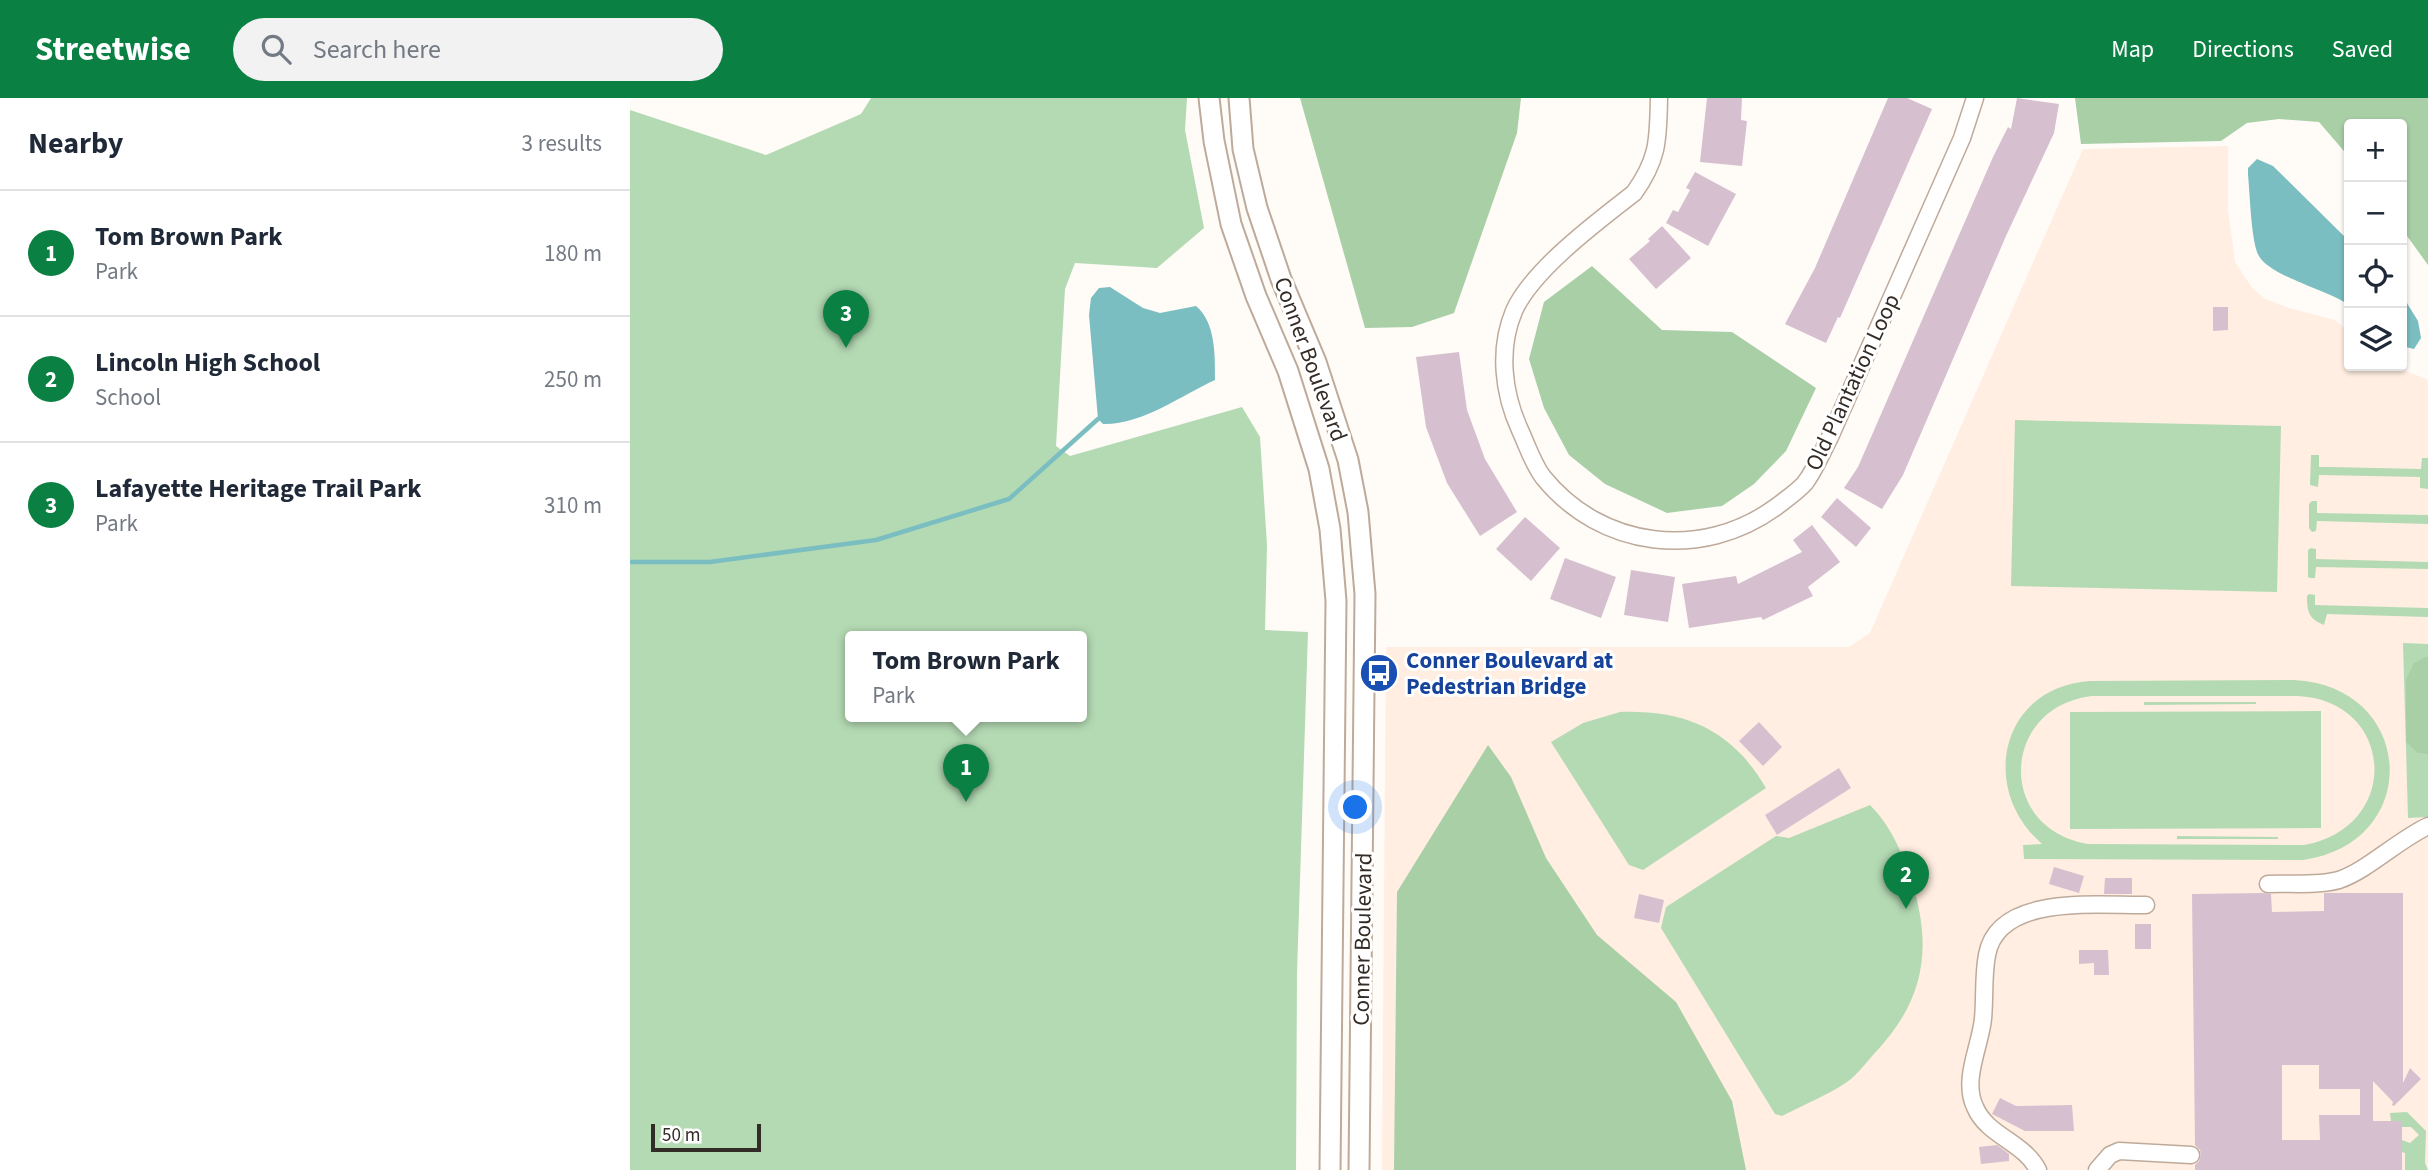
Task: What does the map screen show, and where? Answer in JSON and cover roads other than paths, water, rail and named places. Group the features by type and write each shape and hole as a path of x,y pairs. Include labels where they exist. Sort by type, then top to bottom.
{"main road":[{"name":"Conner Boulevard","path":"1209,98 1214,141 1231,224 1256,296 1288,371 1319,469 1331,541 1336,601 1330,1170"},
{"name":"Conner Boulevard","path":"1239,98 1244,149 1257,208 1281,279 1316,362 1348,460 1358,512 1365,657 1359,1170"},
{"path":"1335,658 1365,657"}],"street":[{"name":"Old Plantation Loop","path":"1659,98 1654,158 1646,176 1634,193 1537,275 1514,310 1506,334 1504,360 1506,392 1513,414 1541,475 1562,499 1588,518 1622,533 1656,541 1708,538 1732,532 1758,520 1805,483 1836,424 1962,138 1975,98"},
{"path":"2268,884 2323,883 2340,879 2360,870 2406,836 2428,826"},
{"path":"2038,1170 2016,1144 1994,1131 1981,1117 1971,1095 1975,1051 1983,1018 1987,955 1991,942 2007,922 2032,911 2054,907 2146,905"},
{"path":"2097,1170 2109,1155 2119,1151 2191,1155"}],"water":[{"path":"2257,159 2273,166 2344,236 2344,302 2275,270 2259,256 2253,229 2248,168"},
{"path":"1110,287 1143,308 1160,313 1196,306 1203,313 1211,331 1215,380 1146,415 1103,424 1098,419 1089,315 1091,298 1099,288"},
{"path":"2407,303 2418,321 2421,338 2414,349 2407,347"}],"waterway":[{"path":"630,562 710,562 876,540 1009,499 1098,419"}],"place":[{"name":"Lafayette Heritage Trail Park","path":"846,348"},
{"name":"Conner Boulevard at Pedestrian Bridge","path":"1379,673"},
{"name":"Tom Brown Park","path":"966,802"},
{"name":"Lincoln High School","path":"1906,909"}]}
